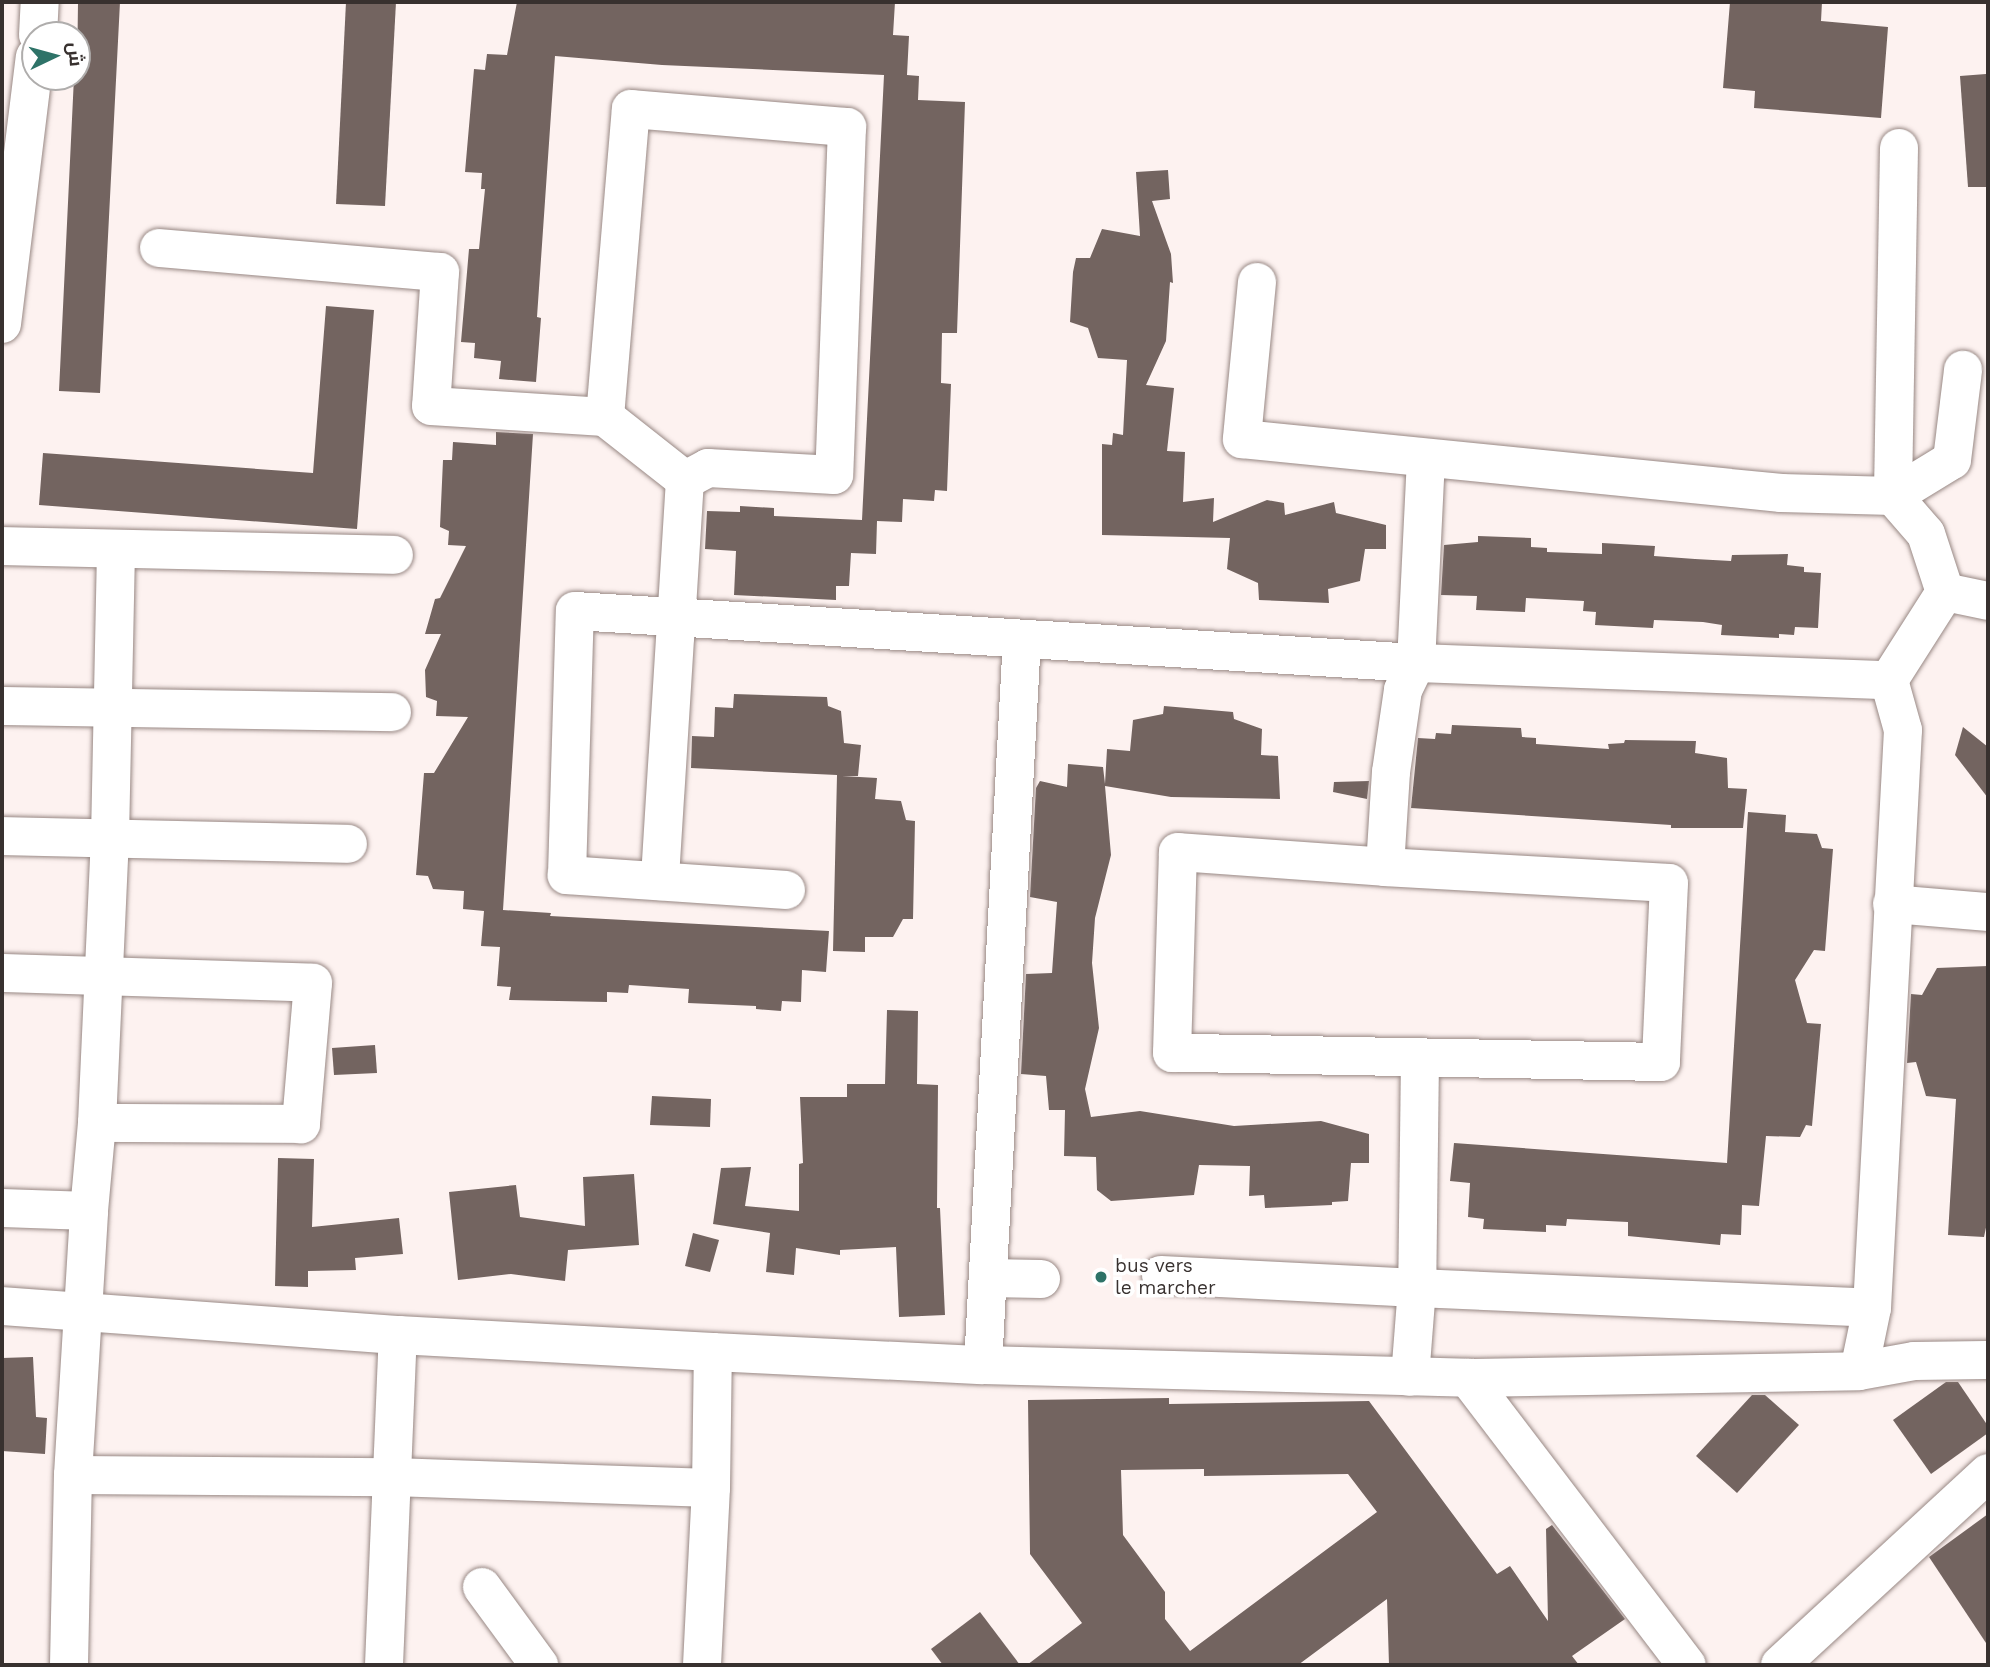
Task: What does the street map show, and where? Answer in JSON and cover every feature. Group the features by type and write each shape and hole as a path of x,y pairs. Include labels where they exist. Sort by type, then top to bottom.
{"street":[{"path":"39,21 40,2"},
{"path":"2,324 31,91"},
{"path":"605,417 631,108 847,127 834,475 708,468 685,480"},
{"path":"1899,148 1894,496 1926,534 1945,592"},
{"path":"159,248 440,272 431,406 605,417 685,480"},
{"path":"1258,282 1242,439 1781,493 1894,496 1952,460 1964,370"},
{"path":"1385,867 1391,772 1403,690 1416,663 1426,458"},
{"path":"660,881 685,480"},
{"path":"2,547 394,555"},
{"path":"69,1665 80,1311 97,1124 105,975 116,549"},
{"path":"1945,592 1988,601"},
{"path":"1858,1371 1872,1308 1903,730 1889,680 1945,592"},
{"path":"786,890 567,875 575,611 1416,663 1889,680"},
{"path":"983,1365 1022,639"},
{"path":"2,706 392,712"},
{"path":"2,836 348,844"},
{"path":"1178,852 1385,867 1670,883 1661,1062 1172,1053 1178,852"},
{"path":"1892,904 1988,912"},
{"path":"2,974 313,983 301,1124 97,1124"},
{"path":"1410,1377 1417,1288 1420,1058"},
{"path":"2,1208 89,1211"},
{"path":"1161,1275 1872,1308"},
{"path":"988,1278 1041,1279"},
{"path":"2,1306 398,1335 713,1352 983,1365 1410,1377 1858,1371 1914,1361 1988,1360"},
{"path":"384,1665 398,1335"},
{"path":"702,1665 711,1488 713,1352"},
{"path":"1468,1378 1687,1665"},
{"path":"1780,1665 1988,1473"},
{"path":"73,1475 393,1476 711,1488"},
{"path":"481,1587 539,1665"}],"building":[{"path":"78,2 120,2 100,393 59,391 73,91 91,91 91,21 78,21"},
{"path":"346,2 396,2 385,206 336,204"},
{"path":"517,2 895,2 893,35 909,36 907,75 919,76 918,100 965,102 957,333 942,333 941,383 951,384 947,491 935,490 934,501 903,499 902,522 877,521 876,554 851,553 849,586 836,586 836,600 734,595 736,551 705,549 707,511 740,512 740,506 774,508 774,516 862,520 884,75 662,65 555,56 537,317 541,318 536,382 499,379 501,361 474,358 475,343 461,342 469,249 479,249 485,189 481,189 482,173 465,172 474,69 485,70 487,54 507,55"},
{"path":"1730,2 1822,2 1821,21 1888,27 1881,118 1754,108 1755,91 1723,88"},
{"path":"1986,74 1988,187 1968,187 1960,76"},
{"path":"1168,170 1170,199 1152,201 1171,254 1173,283 1170,282 1166,341 1146,385 1174,388 1167,451 1185,452 1183,502 1214,498 1213,522 1267,500 1284,503 1285,515 1334,502 1336,513 1386,525 1386,549 1365,549 1360,581 1328,589 1329,603 1259,600 1258,583 1227,569 1230,538 1102,535 1102,444 1112,445 1113,433 1123,435 1127,360 1098,358 1088,328 1070,322 1073,272 1076,258 1090,258 1102,229 1140,236 1136,172"},
{"path":"326,306 374,310 357,529 39,505 43,453 313,473"},
{"path":"496,432 533,434 503,910 551,913 550,916 829,931 826,972 802,970 801,1002 782,1001 781,1011 756,1009 756,1006 688,1003 689,989 629,985 628,993 607,992 607,1002 509,1000 511,987 497,986 500,947 481,946 484,911 463,909 464,891 433,889 428,876 416,875 424,773 434,773 468,717 436,716 437,701 426,697 425,670 441,634 425,634 435,599 440,598 466,546 448,545 449,531 440,527 443,460 452,460 453,442 496,445"},
{"path":"1478,536 1531,538 1531,547 1547,548 1547,552 1602,554 1602,543 1655,546 1654,556 1695,559 1731,561 1732,555 1788,554 1787,565 1804,567 1804,572 1821,573 1818,628 1795,627 1794,635 1779,634 1779,638 1721,635 1722,625 1703,622 1654,620 1653,628 1595,625 1596,612 1583,611 1584,601 1526,598 1525,612 1476,610 1477,596 1441,595 1444,545 1478,542"},
{"path":"734,694 827,697 828,706 841,711 844,743 861,745 858,776 842,776 877,778 875,799 901,801 906,820 915,821 913,919 903,919 893,937 865,937 865,952 833,951 837,775 691,768 692,736 714,737 715,707 733,708"},
{"path":"1164,706 1233,712 1234,719 1262,729 1261,755 1278,756 1280,799 1171,797 1105,786 1111,855 1095,918 1092,963 1099,1028 1085,1089 1091,1117 1140,1111 1234,1126 1321,1121 1369,1134 1369,1163 1351,1163 1348,1201 1332,1202 1332,1205 1265,1208 1264,1195 1249,1196 1250,1166 1199,1165 1194,1195 1111,1201 1097,1190 1096,1157 1064,1156 1065,1110 1049,1110 1046,1076 1021,1074 1026,974 1052,973 1057,902 1030,897 1036,788 1040,781 1067,787 1068,764 1103,767 1105,784 1107,749 1130,751 1133,720 1163,714"},
{"path":"1452,725 1521,728 1522,737 1536,738 1536,744 1609,749 1608,744 1624,743 1625,740 1696,741 1695,753 1727,758 1728,788 1747,789 1743,828 1671,828 1671,825 1411,808 1418,738 1435,739 1436,733 1451,734"},
{"path":"1963,727 1988,747 1988,798 1955,755"},
{"path":"1369,781 1367,799 1333,792 1334,782"},
{"path":"1748,812 1786,815 1785,832 1817,834 1822,848 1833,849 1825,951 1814,950 1795,980 1807,1023 1821,1024 1812,1126 1806,1125 1800,1137 1766,1136 1759,1206 1742,1205 1741,1235 1721,1234 1720,1245 1628,1236 1628,1222 1567,1219 1566,1226 1546,1225 1546,1232 1483,1229 1484,1219 1468,1217 1470,1183 1450,1181 1454,1143 1727,1163"},
{"path":"1988,966 1988,1218 1984,1237 1948,1235 1956,1099 1926,1096 1916,1062 1907,1063 1911,994 1922,995 1937,968"},
{"path":"887,1010 918,1011 917,1084 938,1085 937,1208 940,1208 945,1315 899,1317 896,1247 840,1250 840,1255 796,1248 794,1275 766,1272 770,1233 713,1224 721,1168 751,1167 745,1206 799,1211 799,1164 803,1163 800,1097 847,1097 847,1084 885,1084"},
{"path":"375,1045 377,1073 334,1075 332,1048"},
{"path":"652,1096 711,1099 710,1127 650,1125"},
{"path":"278,1158 314,1159 312,1227 399,1218 403,1254 355,1258 356,1270 308,1271 308,1287 275,1286"},
{"path":"634,1174 639,1245 568,1250 565,1281 511,1274 458,1280 449,1192 516,1185 520,1217 585,1226 583,1177"},
{"path":"693,1233 719,1240 710,1272 685,1266"},
{"path":"33,1357 36,1417 47,1418 45,1454 2,1451 2,1358"},
{"path":"1946,1382 1958,1382 1988,1426 1988,1433 1931,1474 1893,1420"},
{"path":"1752,1395 1765,1395 1799,1425 1737,1493 1696,1456"},
{"path":"1169,1398 1169,1404 1369,1401 1497,1574 1510,1566 1548,1621 1546,1529 1552,1525 1625,1619 1572,1656 1579,1665 1389,1665 1387,1599 1298,1665 1027,1665 1082,1623 1030,1554 1028,1400","holes":["1204,1469 1204,1476 1348,1474 1377,1512 1190,1651 1165,1619 1165,1592 1123,1535 1121,1470"]},
{"path":"1988,1514 1988,1646 1929,1557"},
{"path":"980,1612 1020,1665 943,1665 931,1649"}],"place":[{"name":"bus vers le marcher","path":"1101,1277"}]}
